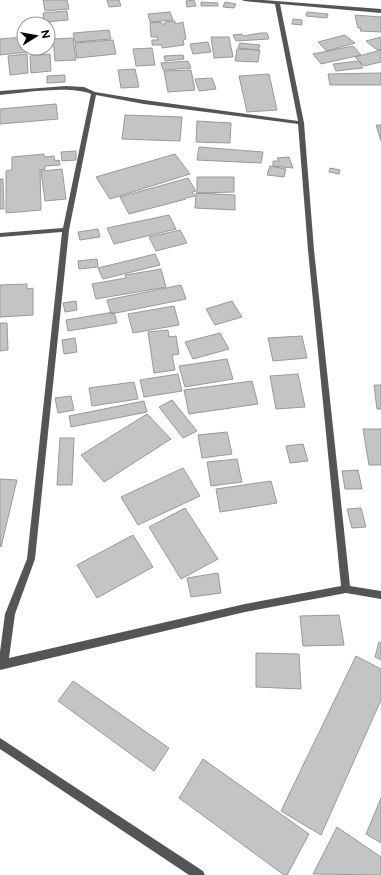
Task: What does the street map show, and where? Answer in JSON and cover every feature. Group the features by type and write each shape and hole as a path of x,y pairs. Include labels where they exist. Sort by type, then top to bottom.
{"street":[{"path":"244,0 381,11"},
{"path":"277,3 301,123 311,250 346,588"},
{"path":"0,93 66,88 84,89 94,93 144,102 301,123"},
{"path":"94,93 66,230 31,559 10,614 1,664 245,608 346,588 381,595"},
{"path":"0,235 66,230"},
{"path":"0,743 199,875"}],"building":[{"path":"43,0 67,0 69,9 45,11"},
{"path":"107,0 119,0 121,6 109,7"},
{"path":"194,0 196,6 187,7 186,1"},
{"path":"201,2 218,3 218,6 201,6"},
{"path":"225,2 236,4 234,8 223,7"},
{"path":"67,11 68,20 56,21 56,16 43,16 43,13"},
{"path":"170,12 173,20 150,22 148,14"},
{"path":"307,12 328,14 327,18 306,16"},
{"path":"355,15 381,17 381,32 360,31 361,28 358,28"},
{"path":"293,19 302,20 302,25 292,24"},
{"path":"175,21 175,24 183,22 186,39 183,40 184,45 162,48 162,45 152,45 152,40 158,40 157,37 151,37 150,23 161,22 162,24 165,24 165,22"},
{"path":"109,30 111,39 75,42 73,33"},
{"path":"267,33 269,39 236,41 233,35 242,34 243,36"},
{"path":"345,35 355,43 327,51 318,42"},
{"path":"211,37 229,37 233,57 214,58"},
{"path":"381,37 381,49 377,50 366,41"},
{"path":"16,38 16,53 0,55 0,39"},
{"path":"73,38 76,60 55,61 56,39"},
{"path":"113,40 116,54 77,58 75,43"},
{"path":"208,42 211,52 193,54 190,44"},
{"path":"240,43 260,45 258,50 238,48"},
{"path":"353,46 361,55 321,64 313,54"},
{"path":"152,48 155,65 136,66 133,49"},
{"path":"237,49 260,50 258,62 235,61"},
{"path":"381,50 381,62 364,66 355,57"},
{"path":"183,55 184,59 165,61 164,56"},
{"path":"8,56 27,56 28,73 10,75"},
{"path":"30,56 50,56 51,71 31,73"},
{"path":"188,61 191,68 163,70 161,63"},
{"path":"359,61 363,68 336,71 333,64"},
{"path":"135,69 139,87 121,88 118,70"},
{"path":"191,70 195,90 168,92 164,71"},
{"path":"381,73 381,85 330,85 328,74"},
{"path":"269,74 277,110 247,112 239,76"},
{"path":"65,75 65,82 47,83 47,76"},
{"path":"212,78 216,89 199,91 195,79"},
{"path":"56,104 58,119 0,124 0,109"},
{"path":"125,115 182,117 180,141 122,139"},
{"path":"197,121 231,123 230,143 196,142"},
{"path":"376,125 381,125 381,141"},
{"path":"199,147 263,152 261,163 197,160"},
{"path":"76,151 76,160 62,161 61,152"},
{"path":"44,154 44,157 54,156 55,161 59,160 60,165 45,166 45,169 40,170 41,210 6,213 6,171 12,170 12,157"},
{"path":"175,154 190,174 110,199 96,177"},
{"path":"289,157 293,168 273,166 273,161 279,161 277,158"},
{"path":"270,166 286,169 284,177 267,175"},
{"path":"330,168 340,170 339,174 329,172"},
{"path":"62,169 66,199 45,201 41,171"},
{"path":"197,177 234,177 234,192 197,193"},
{"path":"188,178 196,191 192,192 195,196 185,198 186,199 129,214 120,197"},
{"path":"0,179 3,179 4,209 0,209"},
{"path":"196,193 235,195 235,210 195,208"},
{"path":"169,215 176,229 114,244 107,228"},
{"path":"98,229 100,237 80,240 78,232"},
{"path":"180,230 187,243 156,251 149,237"},
{"path":"155,254 160,265 103,279 98,268"},
{"path":"97,259 98,267 79,269 78,261"},
{"path":"161,269 166,287 96,299 92,284 126,278 125,275"},
{"path":"27,284 27,289 33,288 33,315 0,317 0,285"},
{"path":"181,285 186,299 111,314 107,300"},
{"path":"76,301 77,310 65,312 63,303"},
{"path":"232,301 242,317 215,325 206,309"},
{"path":"174,306 179,325 133,333 128,314"},
{"path":"114,312 117,323 68,331 66,320"},
{"path":"0,323 7,323 8,350 0,351"},
{"path":"168,330 169,337 176,336 179,354 172,355 175,370 154,373 148,332"},
{"path":"220,333 229,349 193,359 185,342"},
{"path":"302,336 307,358 273,361 268,338"},
{"path":"75,338 77,352 64,354 62,340"},
{"path":"227,359 233,379 185,387 179,366"},
{"path":"178,374 182,391 144,397 140,380"},
{"path":"298,374 305,407 276,409 270,376"},
{"path":"252,381 258,404 189,414 184,390"},
{"path":"134,382 138,399 92,406 89,388"},
{"path":"374,385 381,385 381,409 377,409"},
{"path":"71,396 74,410 58,413 55,398"},
{"path":"172,400 197,431 183,438 159,407"},
{"path":"144,401 147,412 71,427 69,416"},
{"path":"147,414 171,439 104,482 81,455"},
{"path":"363,429 381,429 381,465 369,465"},
{"path":"227,432 232,454 202,458 198,435"},
{"path":"60,438 74,438 72,485 57,485"},
{"path":"303,444 308,461 290,463 286,446"},
{"path":"237,459 242,482 211,486 207,462"},
{"path":"183,468 200,496 138,525 121,497"},
{"path":"358,470 362,489 345,489 342,471"},
{"path":"0,479 17,480 1,547 0,546"},
{"path":"271,481 277,503 220,512 216,489"},
{"path":"185,508 218,559 181,579 149,527"},
{"path":"361,508 366,527 352,528 347,509"},
{"path":"133,535 153,567 97,598 77,565"},
{"path":"218,573 221,593 191,597 187,578"},
{"path":"339,615 344,645 303,646 300,616"},
{"path":"379,642 381,643 381,660 375,657"},
{"path":"256,653 299,654 301,689 256,687"},
{"path":"356,656 381,669 381,700 321,835 281,811"},
{"path":"73,681 169,748 154,771 58,701"},
{"path":"203,759 309,834 287,875 284,875 179,798"},
{"path":"381,798 381,843 366,834"},
{"path":"337,827 381,857 381,875 313,874"}]}
